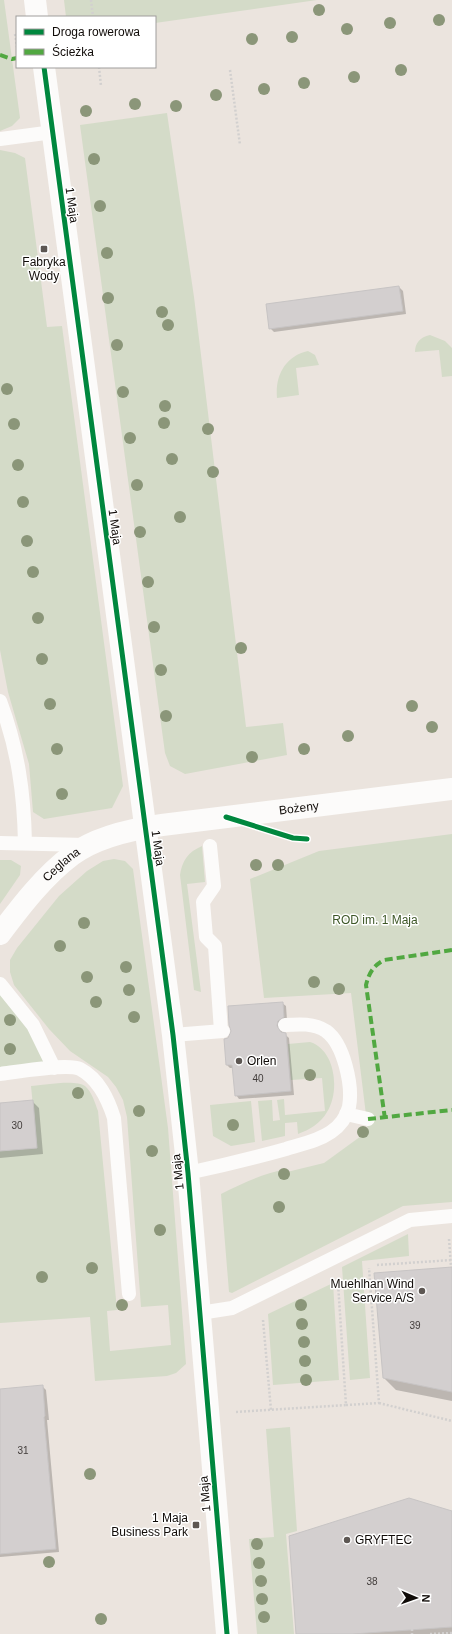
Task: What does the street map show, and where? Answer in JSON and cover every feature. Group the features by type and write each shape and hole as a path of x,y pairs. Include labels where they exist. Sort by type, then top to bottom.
{"street":[{"path":"35,0 37,16"},
{"name":"1 Maja","path":"44,68 173,1035 188,1173 227,1634"},
{"name":"Bożeny","path":"145,827 452,789"},
{"name":"Ceglana","path":"0,934 16,912 54,871 72,855 89,845 145,827"}],"lane":[{"path":"0,139 52,132"},
{"path":"0,701 9,725 20,768 25,843"},
{"path":"0,843 89,845"},
{"path":"173,1035 222,1031 215,946 206,937 203,902 214,886 210,846"},
{"path":"0,984 33,1025 54,1068"},
{"path":"188,1173 275,1152 321,1138 341,1123 346,1114 349,1097 348,1082 341,1049 336,1040 319,1027 308,1024 285,1025"},
{"path":"0,1074 54,1068 79,1068 94,1080 108,1100 114,1118 129,1294"},
{"path":"346,1114 368,1119"},
{"path":"200,1313 232,1308 410,1220 452,1216"}],"path":[{"path":"91,0 93,16"},
{"path":"99,68 101,86"},
{"path":"230,70 240,146"},
{"path":"376,1265 452,1260"},
{"path":"368,1265 379,1403"},
{"path":"338,1282 346,1405"},
{"path":"263,1319 271,1410"},
{"path":"231,1412 379,1403 452,1421"},
{"path":"412,1629 412,1634"},
{"path":"430,1634 452,1633"}],"green space":[{"path":"0,0 4,0 20,118 12,126 0,131"},
{"path":"64,0 317,0 156,23 156,16 66,16"},
{"path":"167,113 194,297 246,727 283,723 287,755 185,774 170,766 165,753 80,125"},
{"path":"0,150 15,153 25,158 47,327 62,326 123,786 112,808 44,819 33,812 29,764 8,692 0,650"},
{"path":"430,335 445,341 452,348 452,376 442,377 439,350 415,352 419,341 423,337"},
{"path":"308,351 315,355 319,365 296,368 299,395 277,398 278,382 283,368 293,357"},
{"name":"ROD im. 1 Maja","path":"452,834 452,1202 403,1206 232,1293 229,1292 221,1194 269,1173 286,1169 287,1172 324,1163 368,1131 351,993 264,998 250,879 319,851"},
{"path":"202,846 205,882 187,884 201,992 194,990 180,875 182,865 189,854"},
{"path":"114,859 125,861 133,869 168,1128 186,1364 176,1373 167,1376 95,1381 90,1317 0,1323 0,1151 37,1148 31,1086 74,1083 85,1086 90,1091 98,1111 117,1310 107,1311 110,1351 171,1345 168,1305 141,1307 127,1117 123,1100 116,1087 108,1077 70,1051 49,1029 14,985 10,972 10,960 17,948 59,896 87,871 103,861"},
{"path":"0,860 11,860 21,866 20,875 0,904"},
{"path":"0,994 28,1027 44,1063 0,1068"},
{"path":"310,1042 319,1046 330,1062 334,1083 331,1104 327,1112 318,1123 310,1128 298,1134 297,1122 285,1123 285,1136 262,1141 258,1101 272,1100 273,1121 280,1120 277,1100 284,1099 285,1115 325,1111 322,1078 291,1080 288,1044"},
{"path":"251,1101 255,1142 231,1146 213,1136 210,1105"},
{"path":"408,1234 409,1256 362,1261 370,1378 350,1380 342,1267"},
{"path":"333,1283 339,1380 273,1385 268,1314"},
{"path":"290,1427 297,1531 286,1534 294,1634 257,1634 249,1539 274,1537 266,1429"}],"building":[{"path":"399,286 403,311 269,329 266,304"},
{"path":"283,1002 284,1017 278,1021 277,1026 281,1032 286,1033 291,1091 235,1096 232,1065 226,1065 224,1039 228,1038 231,1031 229,1025 228,1006"},
{"path":"33,1100 37,1148 0,1151 0,1103"},
{"path":"452,1267 452,1392 383,1378 374,1273"},
{"path":"43,1385 44,1417 56,1549 0,1554 0,1389"},
{"path":"409,1498 452,1511 452,1627 353,1634 296,1634 289,1536"}],"marked path":[{"path":"0,55 12,59 16,58"},
{"path":"385,1119 366,985 369,977 374,967 384,960 452,950"},
{"path":"368,1119 452,1110"}],"cycle path":[{"path":"44,68 173,1035 188,1173 227,1634"},
{"path":"226,817 293,838 307,839"}],"place":[{"name":"Fabryka Wody","path":"44,249"},
{"name":"Orlen","path":"239,1061"},
{"name":"Muehlhan Wind Service A/S","path":"422,1291"},
{"name":"1 Maja Business Park","path":"196,1525"},
{"name":"GRYFTEC","path":"347,1540"}]}
